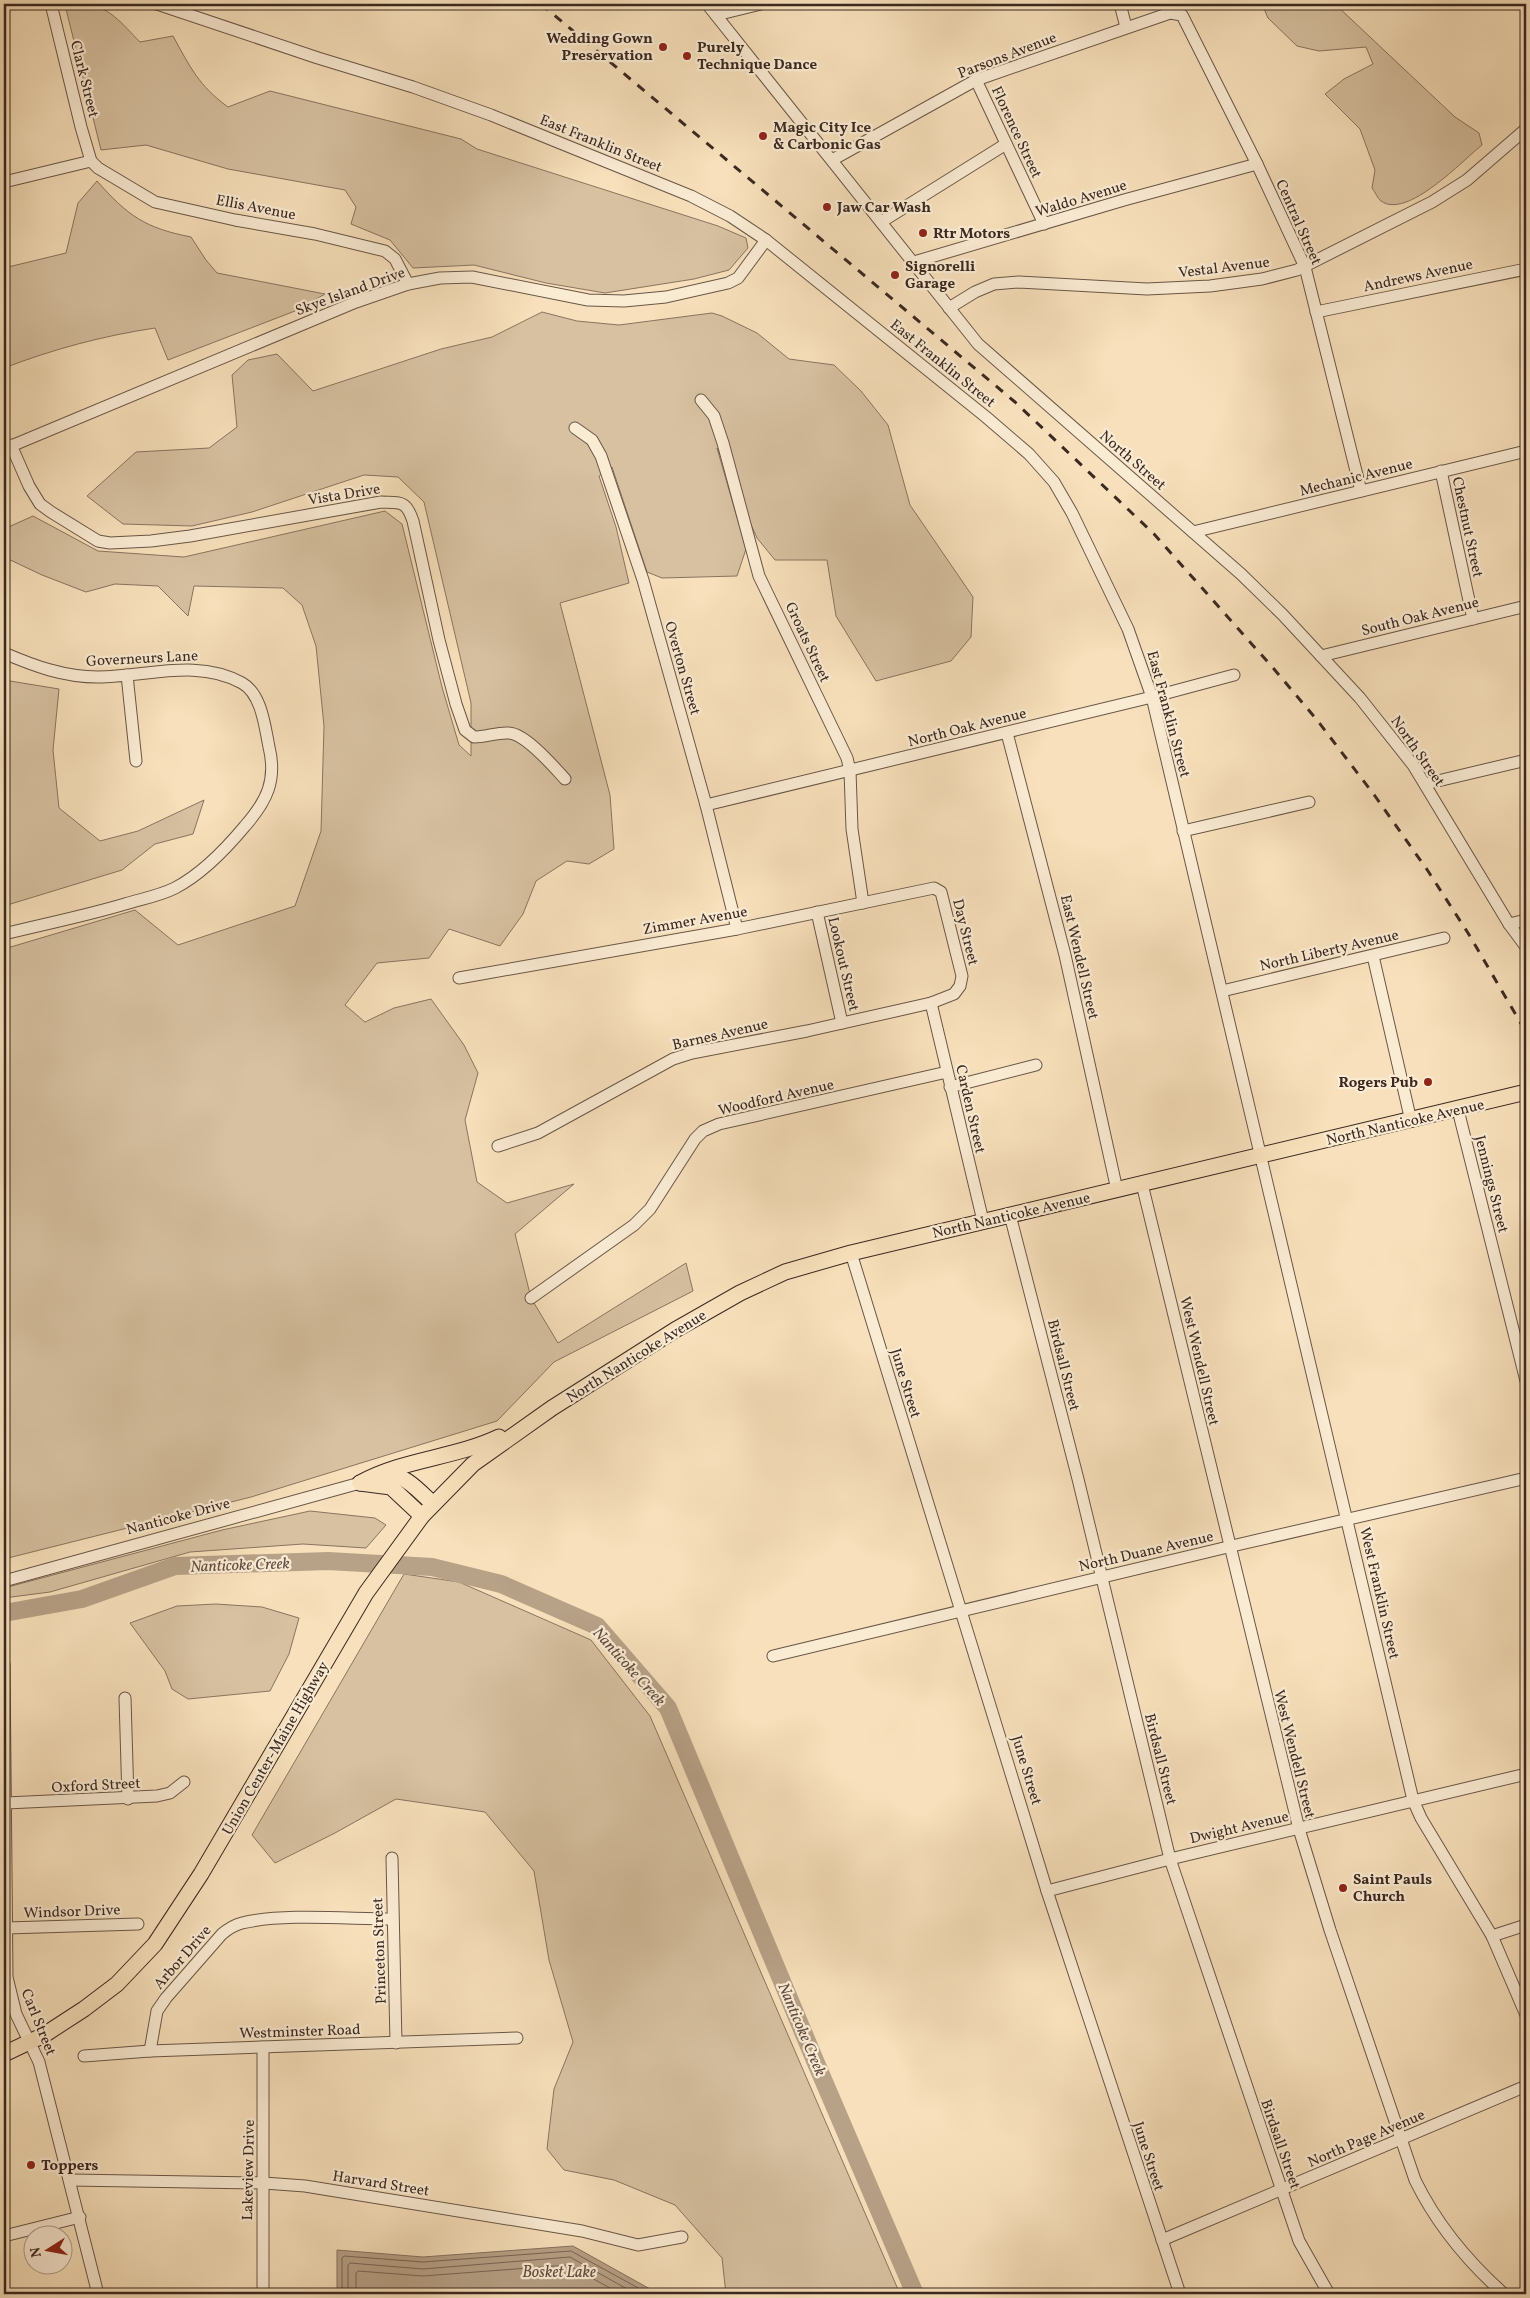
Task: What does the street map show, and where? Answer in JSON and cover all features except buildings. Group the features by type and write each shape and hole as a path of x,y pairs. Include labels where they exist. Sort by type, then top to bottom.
{"main road":[{"name":"North Nanticoke Avenue","path":"530,1423 675,1330 740,1293 785,1272 850,1253 1458,1110 1526,1092"},
{"path":"360,1483 379,1473 471,1448 530,1423"},
{"name":"Union Center-Maine Highway","path":"4,2054 31,2042 84,2009 117,1984 139,1962 164,1931 202,1874 366,1593 409,1531 473,1464 530,1423"},
{"path":"379,1473 398,1475 433,1504"},
{"path":"360,1483 391,1487 422,1516"}],"street":[{"name":"Clark Street","path":"51,4 91,161"},
{"name":"East Franklin Street","path":"156,4 491,115 691,196 730,216 766,240 1030,454 1054,482 1072,512 1128,629 1152,697 1261,1156"},
{"name":"North Street","path":"707,4 949,308 989,354 1241,574 1321,656 1386,729 1425,784 1509,924 1526,947"},
{"path":"716,15 761,4"},
{"path":"1120,4 1126,27"},
{"name":"Parsons Avenue","path":"832,160 976,80 1126,27 1176,13"},
{"name":"Central Street","path":"1176,13 1182,16 1257,164 1305,268 1361,491"},
{"name":"Florence Street","path":"976,80 1044,224"},
{"name":"Vestal Avenue","path":"949,308 975,292 994,284 1019,282 1147,289 1210,286 1262,279 1305,268 1432,202 1467,180 1526,129"},
{"path":"881,222 1006,144"},
{"path":"4,182 91,161"},
{"name":"Ellis Avenue","path":"91,161 98,168 155,202 235,220 332,237 385,251 395,259 408,284"},
{"name":"Waldo Avenue","path":"914,262 1257,164"},
{"name":"Skye Island Drive","path":"7,447 356,302 408,284 440,278 472,277 588,300 624,301 666,297 728,283 738,278 766,240"},
{"name":"Andrews Avenue","path":"1316,312 1526,269"},
{"name":"Groats Street","path":"701,400 714,416 723,443 759,576 847,758 850,771 852,829 863,903"},
{"name":"Overton Street","path":"576,428 592,440 601,456 643,580 706,805 737,928"},
{"name":"Vista Drive","path":"7,447 40,504 98,541 110,543 151,541 190,536 381,502 402,503 408,508 413,521 439,640 465,730 474,737 509,733 519,736 552,764 565,779"},
{"name":"Mechanic Avenue","path":"1193,532 1526,451"},
{"name":"Chestnut Street","path":"1441,472 1473,619"},
{"name":"South Oak Avenue","path":"1321,656 1526,606"},
{"name":"Governeurs Lane","path":"4,653 36,667 66,675 97,677 197,668 215,672 243,684 257,702 273,763 272,778 268,791 253,817 229,845 195,876 175,888 160,894 98,912 4,934"},
{"path":"127,675 136,761"},
{"name":"North Oak Avenue","path":"706,805 1007,733 1234,675"},
{"name":"East Wendell Street","path":"1007,733 1065,955 1116,1190"},
{"path":"1425,784 1526,760"},
{"path":"1183,831 1309,802"},
{"name":"Zimmer Avenue","path":"459,978 737,928 934,888"},
{"name":"Day Street","path":"934,888 941,892 962,976 960,986"},
{"name":"Lookout Street","path":"817,912 842,1023"},
{"path":"1509,924 1526,920"},
{"name":"North Liberty Avenue","path":"1222,991 1444,938"},
{"path":"1372,956 1411,1120"},
{"name":"Barnes Avenue","path":"498,1146 538,1132 674,1059 692,1053 931,1004 946,999 954,994 960,986"},
{"name":"Carden Street","path":"931,1004 983,1221"},
{"path":"950,1087 1036,1066"},
{"name":"Woodford Avenue","path":"531,1298 634,1225 650,1209 695,1138 703,1131 719,1124 947,1072"},
{"name":"Jennings Street","path":"1458,1110 1526,1382"},
{"name":"West Franklin Street","path":"1261,1156 1413,1800 1421,1818 1492,1936 1526,2015"},
{"name":"West Wendell Street","path":"1142,1184 1228,1546 1299,1829 1400,2140 1422,2194 1449,2238 1479,2272 1504,2294"},
{"name":"Birdsall Street","path":"1010,1216 1102,1576 1170,1859 1299,2241 1329,2294"},
{"name":"June Street","path":"850,1253 1047,1891 1180,2294"},
{"name":"North Duane Avenue","path":"773,1656 1228,1546 1526,1478"},
{"name":"Nanticoke Drive","path":"4,1581 360,1483"},
{"name":"Carl Street","path":"4,1664 6,1804 6,1928 4,1961 12,2003 39,2062 80,2217 98,2294"},
{"path":"125,1698 128,1799"},
{"name":"Dwight Avenue","path":"1047,1891 1170,1859 1526,1774"},
{"name":"Oxford Street","path":"6,1804 157,1796 170,1793 184,1782"},
{"name":"Princeton Street","path":"392,1858 396,2043"},
{"name":"Arbor Drive","path":"150,2051 157,2011 184,1977 230,1927 242,1923 281,1919 392,1919"},
{"name":"Windsor Drive","path":"6,1928 138,1924"},
{"path":"1492,1936 1526,1925"},
{"name":"Westminster Road","path":"84,2056 150,2051 517,2038"},
{"name":"Lakeview Drive","path":"263,2047 263,2294"},
{"name":"North Page Avenue","path":"1162,2240 1526,2086"},
{"name":"Harvard Street","path":"70,2180 264,2183 305,2186 582,2231 638,2245 682,2237"},
{"path":"4,2236 80,2217"}],"shaded area":[{"path":"82,4 91,5 107,12 140,42 173,36 190,67 202,83 228,107 270,91 461,139 477,149 718,226 746,238 748,248 729,270 694,279 605,293 546,283 474,265 413,268 390,240 351,224 356,207 345,190 228,169 146,145 101,150 66,9"},
{"path":"1262,4 1335,4 1455,117 1479,133 1482,145 1449,174 1419,196 1392,205 1381,201 1372,188 1375,170 1360,129 1325,94 1344,79 1373,64 1366,47 1319,51 1297,46 1268,18"},
{"path":"97,181 118,203 138,219 149,225 191,237 217,273 325,294 295,311 168,360 155,328 78,344 4,368 4,268 66,253 78,203"},
{"path":"542,312 577,321 619,325 712,313 757,333 789,359 834,365 861,391 888,425 910,505 973,597 971,637 951,661 876,681 836,616 827,560 775,560 757,538 717,448 746,549 737,576 662,578 647,572 612,467 599,476 616,527 629,583 560,603 610,795 614,849 589,864 567,861 536,881 523,914 500,946 449,929 429,958 377,963 345,1005 365,1022 394,1008 431,999 464,1045 478,1073 465,1120 477,1182 507,1203 574,1184 515,1234 531,1298 558,1343 686,1263 693,1291 554,1362 497,1421 251,1497 4,1559 4,949 135,910 178,945 295,906 321,831 324,726 316,646 302,605 283,588 194,586 188,616 158,586 115,584 86,592 42,575 4,557 4,529 33,516 98,551 184,557 385,511 402,524 442,687 459,745 471,756 471,703 424,502 398,477 364,475 252,512 192,526 123,524 87,496 136,452 209,448 237,427 232,375 248,360 277,354 313,391 441,349 492,337"},
{"path":"10,681 59,689 53,750 59,808 100,841 138,831 204,800 193,834 155,844 122,870 4,906 4,689"},
{"path":"310,1511 375,1518 386,1525 366,1548 303,1544 190,1552 50,1592 4,1598 4,1588 222,1530"},
{"path":"404,1574 459,1582 591,1640 650,1716 900,2294 726,2294 722,2258 675,2205 614,2180 564,2170 547,2149 554,2089 573,2042 549,1960 534,1871 485,1812 396,1799 335,1833 275,1863 252,1835"},
{"path":"216,1604 262,1607 299,1618 289,1654 270,1691 188,1699 172,1689 165,1671 130,1623 177,1606"}],"water":[{"name":"Bosket Lake","path":"573,2246 659,2294 337,2294 337,2250 423,2257"}],"waterway":[{"name":"Nanticoke Creek","path":"4,1613 82,1599 175,1566 328,1561 432,1567 501,1584 597,1626 668,1708 816,2063 915,2294"}],"railway":[{"path":"541,4 1015,402 1154,534 1274,669 1317,720 1375,796 1428,871 1468,933 1526,1032"}],"place":[{"name":"Wedding Gown Preservation","path":"663,47"},
{"name":"Purely Technique Dance","path":"687,56"},
{"name":"Magic City Ice & Carbonic Gas","path":"763,136"},
{"name":"Jaw Car Wash","path":"827,207"},
{"name":"Rtr Motors","path":"923,233"},
{"name":"Signorelli Garage","path":"895,275"},
{"name":"Rogers Pub","path":"1428,1082"},
{"name":"Saint Pauls Church","path":"1343,1888"},
{"name":"Toppers","path":"31,2165"}]}
